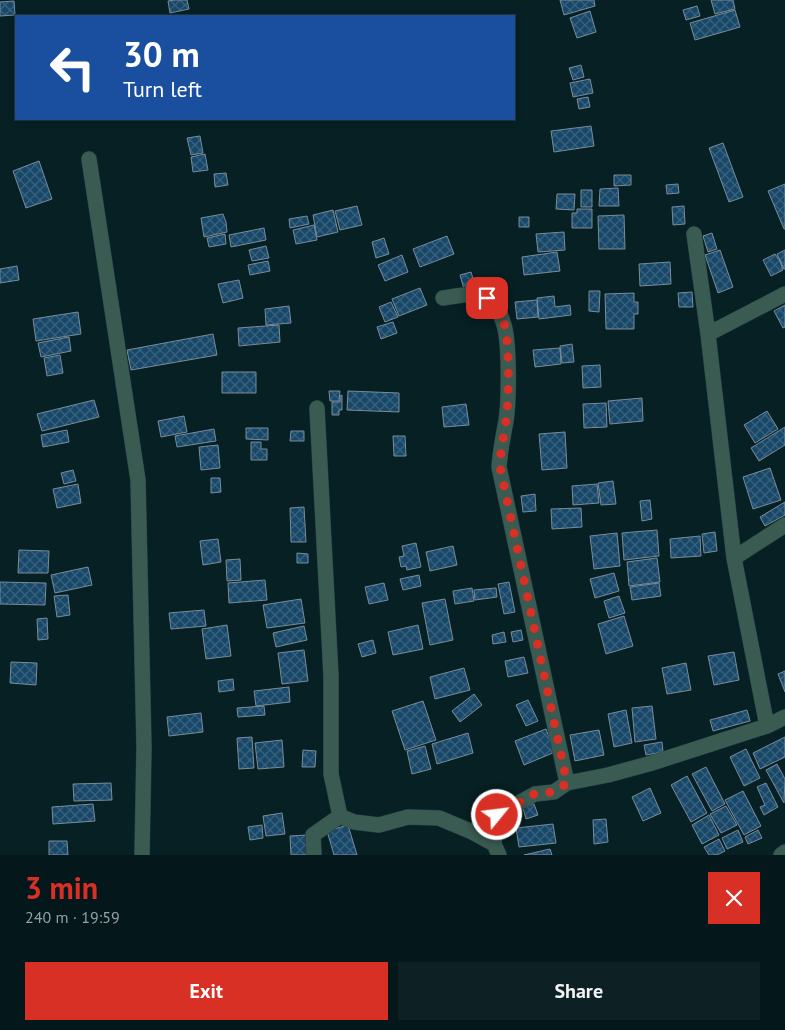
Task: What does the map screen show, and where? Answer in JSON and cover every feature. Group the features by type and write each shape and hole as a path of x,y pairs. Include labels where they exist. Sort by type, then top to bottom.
{"street":[{"path":"90,159 138,480 144,747 142,855"},
{"path":"694,234 708,334 734,558 767,726"},
{"path":"708,334 785,294"},
{"path":"444,298 474,295 487,298 504,322 507,341 507,402 500,467 567,783"},
{"path":"317,408 331,676 331,774 340,816"},
{"path":"734,558 785,526"},
{"path":"496,849 497,815 534,794 554,792 567,783 608,775 652,762 767,726 785,717"},
{"path":"340,816 354,822 379,825 408,817 439,818 470,830 496,849"},
{"path":"314,855 313,835 340,816"},
{"path":"781,855 785,852"}],"building":[{"path":"187,0 189,9 170,13 168,1"},
{"path":"560,0 594,0 595,6 564,15"},
{"path":"711,0 733,0 735,9 715,14"},
{"path":"14,1 15,15 0,16 0,2"},
{"path":"697,6 700,16 686,20 683,10"},
{"path":"735,10 740,27 695,40 690,23"},
{"path":"590,11 596,32 577,38 570,18"},
{"path":"581,65 584,77 573,80 569,68"},
{"path":"590,79 593,93 573,97 570,83"},
{"path":"588,97 590,107 579,109 577,99"},
{"path":"591,126 594,146 554,152 551,131"},
{"path":"200,136 203,153 191,155 187,138"},
{"path":"723,143 743,197 729,202 709,148"},
{"path":"205,154 208,170 193,172 191,157"},
{"path":"39,161 52,199 26,208 13,171"},
{"path":"226,173 228,185 215,187 214,174"},
{"path":"614,175 631,175 631,185 614,186"},
{"path":"678,184 679,193 667,194 666,185"},
{"path":"785,184 785,229 784,229 768,191"},
{"path":"618,188 619,206 599,206 600,189"},
{"path":"581,190 592,190 592,207 581,207"},
{"path":"557,194 575,194 574,210 556,209"},
{"path":"357,206 362,225 340,230 335,211"},
{"path":"684,206 685,224 673,225 672,207"},
{"path":"577,209 592,209 592,228 572,228 572,213 577,213"},
{"path":"333,210 338,232 317,237 313,215"},
{"path":"223,214 227,232 204,237 201,218"},
{"path":"624,215 625,249 599,249 598,216"},
{"path":"307,216 309,224 290,228 289,219"},
{"path":"519,217 529,217 529,227 519,227"},
{"path":"314,225 317,240 296,244 293,230"},
{"path":"264,228 266,240 231,247 229,235"},
{"path":"564,232 565,250 538,252 536,234"},
{"path":"712,233 717,249 708,252 703,236"},
{"path":"225,234 226,244 209,247 207,238"},
{"path":"447,236 454,254 420,267 413,249"},
{"path":"384,238 389,254 376,258 372,242"},
{"path":"266,246 269,258 252,261 249,250"},
{"path":"720,250 733,287 718,293 705,255"},
{"path":"785,250 785,269 784,269 777,254"},
{"path":"557,252 560,271 524,275 522,257"},
{"path":"775,254 783,270 771,276 763,260"},
{"path":"402,255 408,272 385,281 378,265"},
{"path":"268,261 270,271 250,275 248,265"},
{"path":"670,262 671,284 640,286 639,264"},
{"path":"17,266 19,280 0,283 0,269"},
{"path":"471,272 475,285 464,289 460,275"},
{"path":"239,280 243,298 223,303 218,284"},
{"path":"420,288 427,305 399,316 392,299"},
{"path":"589,291 600,291 599,312 589,311"},
{"path":"692,292 693,307 679,307 678,293"},
{"path":"634,293 634,302 638,302 638,314 634,314 634,329 606,329 605,294"},
{"path":"554,296 555,307 570,305 571,315 539,319 537,298"},
{"path":"537,300 538,317 517,319 515,302"},
{"path":"391,302 398,317 385,322 379,307"},
{"path":"785,305 785,327 783,328 774,311"},
{"path":"289,306 291,323 266,325 265,309"},
{"path":"78,312 81,334 36,341 33,319"},
{"path":"393,322 397,333 381,339 377,327"},
{"path":"279,325 280,342 239,346 238,328"},
{"path":"213,334 217,355 131,370 127,350"},
{"path":"69,337 71,351 41,357 38,343"},
{"path":"572,344 574,362 562,363 560,346"},
{"path":"560,348 561,364 535,367 533,350"},
{"path":"60,355 63,373 47,376 44,358"},
{"path":"600,365 601,387 583,388 582,366"},
{"path":"222,372 256,372 256,393 222,393"},
{"path":"329,391 340,391 339,401 330,401"},
{"path":"348,391 399,393 399,412 347,410"},
{"path":"342,395 342,410 339,410 339,415 332,415 332,402 340,402 340,396"},
{"path":"642,398 643,421 610,424 608,401"},
{"path":"94,400 99,417 42,431 37,414"},
{"path":"606,403 607,427 584,428 583,404"},
{"path":"466,404 469,425 444,427 442,407"},
{"path":"767,411 778,429 755,443 744,425"},
{"path":"184,416 187,432 161,437 158,421"},
{"path":"785,427 785,445 759,461 751,448"},
{"path":"246,428 268,428 268,440 246,439"},
{"path":"214,429 216,441 177,447 175,436"},
{"path":"67,430 69,442 43,447 41,435"},
{"path":"291,431 304,431 304,441 290,441"},
{"path":"565,432 567,468 542,470 539,434"},
{"path":"393,436 405,436 406,456 394,456"},
{"path":"251,442 261,442 261,449 267,449 267,460 251,460"},
{"path":"218,445 220,468 201,470 199,447"},
{"path":"770,468 781,500 753,509 743,477"},
{"path":"73,470 76,481 64,484 61,473"},
{"path":"211,478 220,478 221,492 211,493"},
{"path":"613,481 616,504 601,505 598,483"},
{"path":"78,484 81,503 57,508 53,489"},
{"path":"597,484 599,503 573,505 572,486"},
{"path":"535,494 536,511 523,512 521,496"},
{"path":"650,500 652,519 642,521 640,501"},
{"path":"785,502 785,515 765,526 760,517"},
{"path":"304,507 306,542 291,542 290,508"},
{"path":"581,508 582,527 552,529 551,509"},
{"path":"657,530 659,556 624,560 622,533"},
{"path":"715,532 717,551 704,553 702,534"},
{"path":"617,533 620,566 594,569 590,536"},
{"path":"700,536 701,556 671,558 670,539"},
{"path":"218,539 221,562 203,565 200,541"},
{"path":"416,543 421,567 407,570 406,566 401,567 399,557 404,556 402,546"},
{"path":"453,546 457,565 430,571 426,552"},
{"path":"19,550 49,551 48,573 18,573"},
{"path":"297,553 308,554 308,563 297,563"},
{"path":"657,558 660,582 629,586 627,562"},
{"path":"240,559 241,580 227,581 226,560"},
{"path":"88,567 92,585 55,593 51,575"},
{"path":"614,573 619,591 595,598 590,579"},
{"path":"419,575 421,586 403,590 400,579"},
{"path":"265,580 267,600 229,603 228,583"},
{"path":"0,582 46,583 45,605 0,604"},
{"path":"509,582 515,612 504,614 498,584"},
{"path":"384,583 388,600 369,604 365,587"},
{"path":"659,583 661,596 632,600 630,587"},
{"path":"472,588 474,601 455,604 453,591"},
{"path":"496,588 497,597 475,600 474,590"},
{"path":"68,595 70,615 57,617 54,596"},
{"path":"619,596 625,613 609,618 604,601"},
{"path":"301,599 305,623 267,628 263,605"},
{"path":"445,599 453,640 430,645 422,603"},
{"path":"204,610 206,626 171,629 169,613"},
{"path":"624,616 633,646 606,654 598,624"},
{"path":"47,618 48,639 38,640 37,619"},
{"path":"227,625 231,656 206,659 202,629"},
{"path":"418,625 423,649 393,655 388,632"},
{"path":"304,626 307,640 276,647 273,633"},
{"path":"521,630 523,640 513,642 511,632"},
{"path":"504,632 506,642 493,644 492,635"},
{"path":"373,640 376,653 362,657 358,644"},
{"path":"304,650 308,681 282,684 278,653"},
{"path":"734,652 739,680 714,685 708,656"},
{"path":"524,657 528,673 508,677 505,661"},
{"path":"11,662 37,663 36,685 10,683"},
{"path":"686,663 691,690 667,694 662,668"},
{"path":"464,668 470,690 435,699 430,677"},
{"path":"785,671 785,692 778,674"},
{"path":"233,679 234,690 219,692 218,681"},
{"path":"289,687 290,702 256,706 254,691"},
{"path":"474,694 482,705 460,722 452,711"},
{"path":"528,700 538,721 526,726 516,705"},
{"path":"423,701 436,740 405,750 392,711"},
{"path":"264,706 265,715 238,717 237,708"},
{"path":"652,706 656,739 635,742 632,708"},
{"path":"626,710 632,743 614,747 608,714"},
{"path":"747,710 750,721 713,731 710,720"},
{"path":"201,713 203,732 169,736 167,717"},
{"path":"546,729 555,752 524,765 515,741"},
{"path":"599,730 604,755 575,761 570,735"},
{"path":"468,733 473,753 437,764 432,744"},
{"path":"252,737 254,768 239,769 237,738"},
{"path":"785,737 785,757 760,769 753,753"},
{"path":"282,740 284,767 258,769 255,743"},
{"path":"662,742 663,752 646,755 644,745"},
{"path":"425,746 431,769 412,774 407,751"},
{"path":"746,749 760,778 744,786 730,757"},
{"path":"303,750 316,751 315,767 302,767"},
{"path":"777,764 785,779 784,803 766,770"},
{"path":"706,767 725,804 712,811 692,774"},
{"path":"687,776 707,813 691,822 671,785"},
{"path":"111,783 112,800 74,801 73,784"},
{"path":"766,783 778,807 764,815 760,807 765,805 757,787"},
{"path":"650,788 661,813 643,821 632,797"},
{"path":"743,791 761,826 744,835 725,800"},
{"path":"93,804 95,821 53,824 52,807"},
{"path":"534,804 538,815 526,819 523,808"},
{"path":"726,806 737,825 721,833 710,814"},
{"path":"282,813 285,834 266,836 263,816"},
{"path":"709,815 719,835 702,844 692,825"},
{"path":"606,819 608,842 594,844 593,820"},
{"path":"553,824 556,843 519,847 516,828"},
{"path":"262,825 263,838 250,840 248,827"},
{"path":"348,825 357,855 334,855 327,831"},
{"path":"738,830 743,842 727,849 722,838"},
{"path":"758,830 762,838 748,844 745,837"},
{"path":"307,835 309,855 291,855 290,836"},
{"path":"719,839 725,851 717,855 709,855 704,847"},
{"path":"49,841 67,841 68,855 49,855"},
{"path":"550,849 552,855 524,855"}],"route":[{"path":"487,298 504,322 507,341 506,420 501,445 500,467 567,783 554,792 534,794 497,815"}]}
